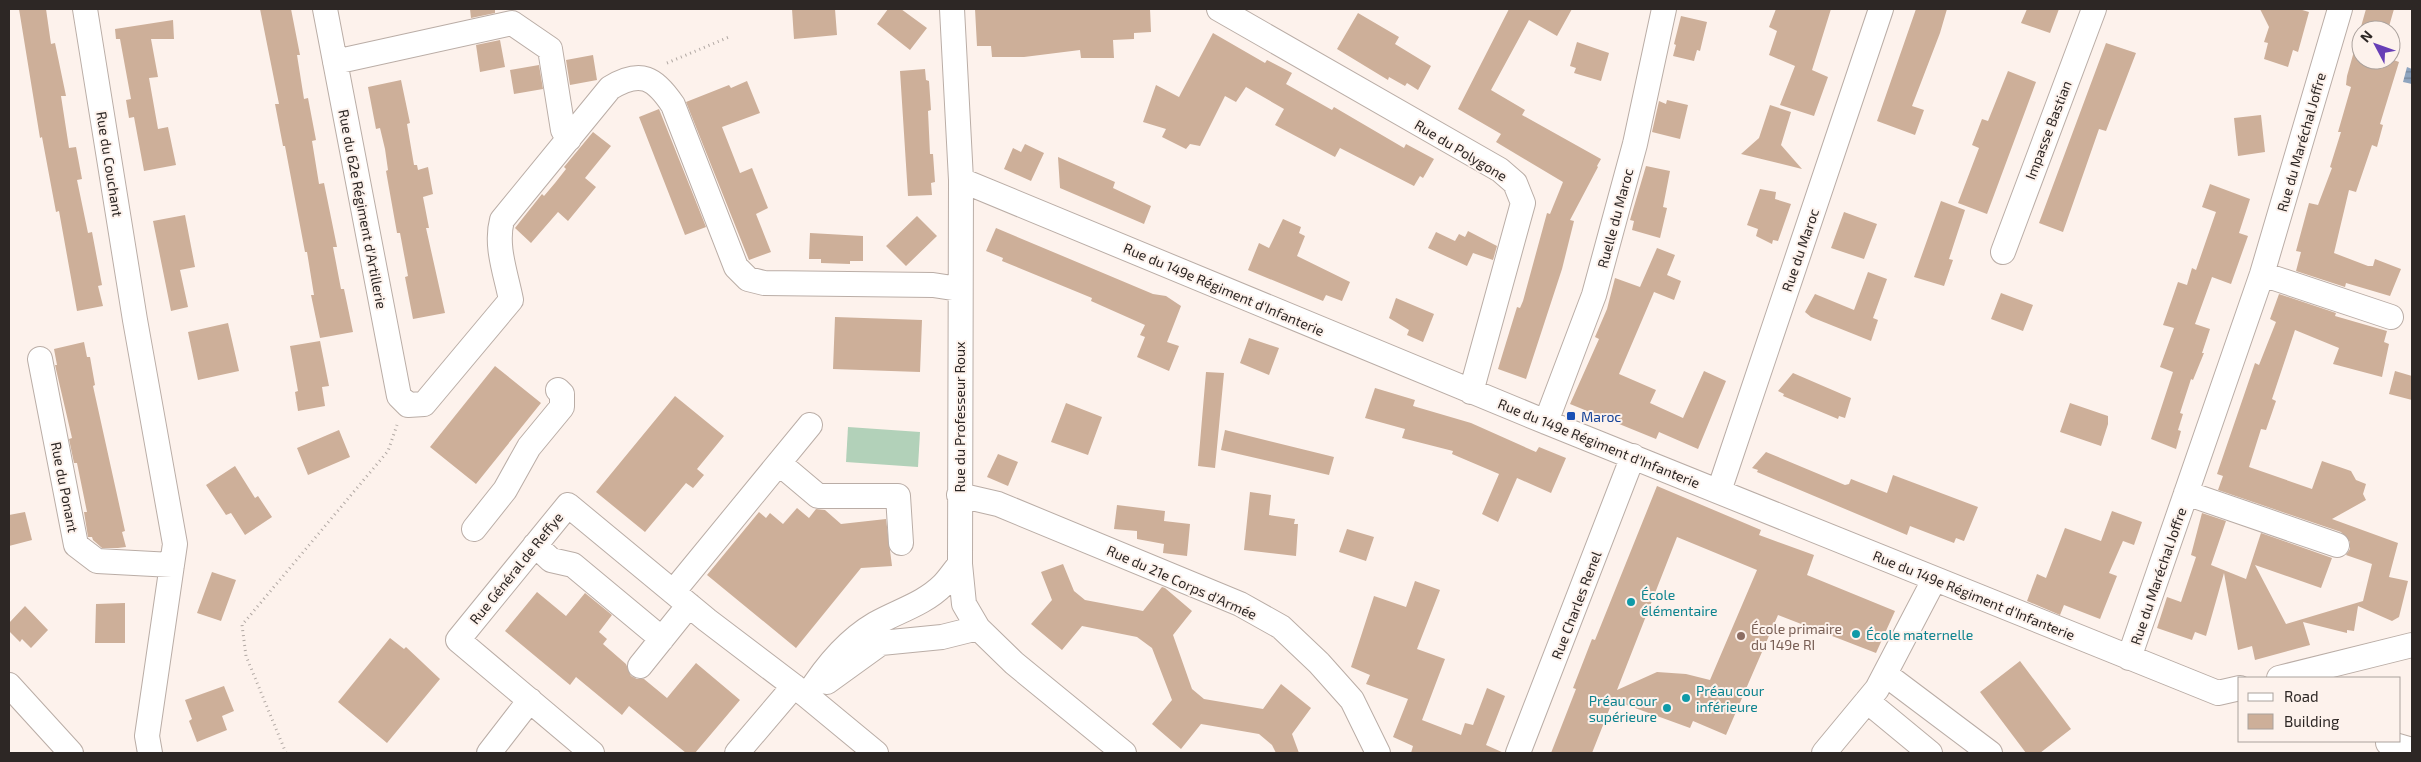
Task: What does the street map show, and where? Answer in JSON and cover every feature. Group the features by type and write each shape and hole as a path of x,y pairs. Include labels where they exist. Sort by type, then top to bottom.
{"street":[{"name":"Rue du Couchant","path":"85,9 135,320 175,544 172,565"},
{"name":"Rue du 62e Régiment d'Artillerie","path":"325,9 399,396 408,405"},
{"name":"Rue du Professeur Roux","path":"952,9 961,180 959,496 960,564 964,604 978,628 1014,663 1124,753"},
{"name":"Rue du Polygone","path":"1219,9 1500,170 1515,183 1523,203 1471,392"},
{"name":"Ruelle du Maroc","path":"1546,422 1594,295 1634,144 1663,9"},
{"name":"Rue du Maroc","path":"1719,491 1881,9"},
{"name":"Impasse Bastian","path":"2003,252 2094,9"},
{"name":"Rue du Maréchal Joffre","path":"2129,658 2262,274 2340,9"},
{"path":"335,62 512,23 550,49 563,130 569,139"},
{"path":"408,405 424,404 511,300 499,244 499,230 502,220 610,88 622,80 642,78 660,86 673,106 736,267 748,279 764,283 933,285 959,289"},
{"name":"Rue du 149e Régiment d'Infanterie","path":"961,180 1471,392 2129,658 2218,693 2238,688"},
{"path":"2262,274 2391,317"},
{"name":"Rue du Ponant","path":"40,359 76,545 97,561 172,565"},
{"path":"474,529 505,490 529,447 562,406 562,394 558,390"},
{"path":"640,666 662,639 681,598 810,425"},
{"name":"Rue Charles Renel","path":"1518,753 1633,456"},
{"path":"780,464 818,496 898,496 901,543"},
{"name":"Rue du Maréchal Joffre","path":"2186,493 2337,546"},
{"name":"Rue du 21e Corps d'Armée","path":"959,496 998,504 1240,604 1281,627 1319,663 1352,700 1378,753"},
{"name":"Rue Général de Reffye","path":"592,753 458,640 568,505 681,598 876,753"},
{"path":"535,545 551,560 574,565 662,639"},
{"path":"737,753 800,691 820,675 848,643 876,624 927,598 943,585 960,564"},
{"path":"150,753 148,736 172,565"},
{"path":"1824,753 1867,701 1885,674 1934,580"},
{"path":"800,691 881,643 942,637 978,628"},
{"path":"2283,677 2412,645"},
{"path":"1885,674 1990,753"},
{"path":"9,685 71,753"},
{"path":"489,753 530,700"},
{"path":"1867,701 1930,753"},
{"path":"2388,743 2412,750"}],"path":[{"path":"642,78 674,59 729,37"},
{"path":"286,753 246,656 242,625 388,451 393,431 408,405"}],"green space":[{"path":"848,427 920,432 918,467 846,462"}],"water":[{"path":"2407,67 2412,69 2412,84 2403,82"}],"building":[{"path":"19,9 46,9 51,44 55,43 66,96 61,96 69,148 76,147 82,179 77,180 88,233 92,232 102,285 98,286 103,306 77,311 59,211 56,212 42,137 40,138"},
{"path":"260,9 291,9 300,55 297,55 304,99 308,98 316,140 312,141 319,184 324,183 337,247 333,247 341,289 344,289 353,332 320,338 311,295 314,295 307,252 305,252 285,146 283,146 275,104 279,104"},
{"path":"470,9 495,9 495,13 471,18"},
{"path":"792,9 835,9 837,35 794,39"},
{"path":"888,9 901,9 927,28 910,50 877,24"},
{"path":"975,9 1150,9 1151,32 1134,33 1134,39 1113,40 1114,58 1081,58 1080,50 1024,57 992,57 991,46 977,46"},
{"path":"1509,9 1572,9 1557,36 1529,20 1491,90 1525,110 1522,115 1601,159 1570,220 1574,221 1562,269 1526,379 1498,369 1517,307 1520,308 1523,301 1547,213 1550,214 1563,182 1496,142 1501,134 1458,109"},
{"path":"1776,9 1831,9 1812,70 1828,77 1814,116 1780,105 1795,66 1769,55 1777,31 1769,27"},
{"path":"1916,9 1947,9 1940,33 1912,106 1924,110 1915,135 1877,121"},
{"path":"2027,9 2059,9 2050,33 2021,23"},
{"path":"2260,9 2299,9 2309,12 2298,52 2293,50 2288,67 2264,59 2268,43 2264,42 2269,27"},
{"path":"2366,9 2394,9 2391,20 2363,20"},
{"path":"1358,13 1399,37 1395,44 1431,66 1418,90 1407,83 1405,86 1389,77 1388,80 1337,49"},
{"path":"1681,16 1707,22 1700,51 1697,50 1694,61 1673,56"},
{"path":"173,20 174,39 151,39 158,77 149,78 158,129 168,127 176,165 144,171 134,117 129,118 126,100 131,99 120,39 116,39 115,29"},
{"path":"1213,33 1265,63 1267,60 1292,73 1286,84 1332,110 1334,107 1404,148 1406,144 1434,159 1423,178 1420,176 1414,186 1340,148 1335,157 1275,125 1284,109 1246,87 1236,102 1225,96 1200,146 1190,144 1186,149 1162,137 1166,129 1143,122 1156,85 1179,97"},
{"path":"500,40 505,67 480,72 476,45"},
{"path":"1577,42 1609,53 1601,81 1574,73 1576,68 1570,66"},
{"path":"2106,43 2136,53 2106,131 2099,129 2063,232 2039,223"},
{"path":"593,55 597,80 570,85 566,60"},
{"path":"2351,62 2351,70 2397,70 2380,124 2383,125 2377,147 2372,145 2356,192 2349,190 2334,253 2368,266 2373,266 2375,259 2401,269 2390,296 2346,283 2345,287 2296,271 2301,252 2296,251 2309,203 2318,205 2332,168 2330,167 2341,132 2338,132 2351,87 2346,85"},
{"path":"539,65 543,89 514,94 510,70"},
{"path":"925,69 926,80 929,81 931,110 928,111 930,154 933,154 935,182 931,183 932,195 908,196 900,71"},
{"path":"2008,71 2036,82 1987,214 1958,203 1979,148 1972,145 1982,119 1988,121"},
{"path":"401,80 410,123 407,124 414,165 417,165 418,170 428,167 433,194 423,197 429,228 426,228 445,313 413,319 405,277 408,276 400,233 397,233 386,171 388,170 385,149 380,128 376,129 368,87"},
{"path":"747,81 760,113 722,127 740,173 752,168 768,208 756,214 771,252 749,260 686,102 729,85 731,88"},
{"path":"1667,100 1688,105 1680,139 1652,132 1659,101 1666,104"},
{"path":"1770,105 1791,112 1781,145 1802,169 1741,154 1759,138"},
{"path":"659,109 706,227 685,235 639,117"},
{"path":"2261,115 2265,152 2238,156 2234,118"},
{"path":"593,132 611,146 585,178 596,187 568,221 558,212 531,243 515,228 542,194 544,196 555,183 566,169 564,167"},
{"path":"1025,144 1044,153 1031,181 1004,169 1013,148 1021,152"},
{"path":"1058,157 1115,182 1113,188 1151,206 1144,224 1060,188"},
{"path":"1646,166 1670,171 1663,207 1667,208 1660,238 1632,230 1634,221 1630,220"},
{"path":"2210,184 2250,199 2239,233 2248,236 2231,284 2212,277 2195,324 2210,329 2202,353 2204,353 2193,380 2191,379 2180,413 2183,414 2178,430 2181,431 2176,449 2151,439 2173,372 2160,367 2174,328 2163,325 2178,282 2187,285 2192,268 2196,270 2216,212 2202,207"},
{"path":"1760,189 1776,192 1775,199 1791,204 1778,241 1773,240 1772,244 1756,236 1758,229 1747,225"},
{"path":"1941,201 1965,210 1949,259 1953,260 1944,286 1914,277"},
{"path":"1844,212 1877,224 1864,259 1831,248"},
{"path":"185,215 195,267 180,270 188,307 171,311 153,221"},
{"path":"917,216 937,236 906,266 886,246"},
{"path":"1283,219 1301,227 1299,233 1305,236 1297,256 1350,282 1342,301 1326,295 1323,301 1248,270 1259,243 1269,248"},
{"path":"996,228 1153,294 1166,296 1181,306 1167,342 1179,346 1169,371 1137,357 1145,337 1140,335 1145,325 1091,301 1092,298 1002,261 1003,258 986,251"},
{"path":"1468,231 1497,246 1493,260 1473,253 1467,266 1428,248 1436,232 1455,241 1459,234 1465,237"},
{"path":"810,233 863,236 863,261 850,261 850,264 821,263 821,259 809,259"},
{"path":"1657,248 1675,255 1667,275 1681,281 1674,300 1654,292 1619,374 1656,390 1650,403 1683,418 1704,371 1726,381 1698,449 1659,432 1656,439 1570,404 1599,339 1595,337 1607,309 1615,278 1640,287"},
{"path":"1868,272 1887,279 1873,318 1878,320 1871,341 1811,317 1805,312 1815,294 1854,310"},
{"path":"2001,293 2033,305 2023,331 1991,319"},
{"path":"2279,294 2336,313 2335,316 2387,331 2384,342 2389,344 2382,377 2333,364 2339,348 2295,330 2272,399 2276,401 2266,430 2261,429 2249,467 2312,489 2322,461 2351,471 2356,480 2366,484 2363,494 2366,500 2332,519 2398,543 2389,577 2408,581 2399,617 2392,621 2358,606 2354,631 2347,630 2347,633 2303,622 2310,645 2255,660 2252,646 2238,650 2224,573 2206,636 2195,632 2192,640 2157,628 2167,597 2181,602 2196,557 2191,555 2202,513 2226,521 2211,565 2246,579 2261,533 2332,558 2321,588 2255,565 2286,624 2363,601 2372,564 2346,555 2350,549 2350,542 2341,532 2218,490 2223,476 2217,474 2255,363 2259,365 2276,322 2270,319"},
{"path":"1396,298 1434,314 1423,342 1407,335 1409,330 1389,318"},
{"path":"835,317 922,320 920,372 833,369"},
{"path":"228,323 239,371 198,380 188,332"},
{"path":"1249,338 1279,348 1269,375 1240,363"},
{"path":"320,341 329,386 322,387 325,406 298,411 295,392 298,391 290,346"},
{"path":"84,342 87,357 90,357 95,385 93,386 125,531 122,532 126,547 102,548 92,537 88,537 84,512 87,512 77,463 74,463 69,439 72,438 55,365 57,365 54,349"},
{"path":"495,366 541,403 476,484 430,447"},
{"path":"2395,371 2412,376 2412,400 2389,394"},
{"path":"1206,372 1224,373 1215,468 1198,466"},
{"path":"1793,373 1851,398 1845,418 1839,416 1838,419 1783,396 1784,394 1778,391"},
{"path":"1375,388 1415,400 1413,406 1471,423 1536,452 1539,447 1566,458 1551,493 1517,478 1498,522 1482,514 1499,474 1452,454 1453,451 1402,438 1405,429 1365,418"},
{"path":"675,396 724,436 697,469 704,475 693,488 686,483 645,532 596,492"},
{"path":"1066,403 1102,417 1088,455 1051,442"},
{"path":"2070,403 2108,416 2108,424 2101,446 2060,432"},
{"path":"339,430 350,457 308,475 297,448"},
{"path":"1225,430 1334,457 1329,475 1221,450"},
{"path":"1766,452 1845,485 1849,484 1851,479 1887,493 1893,475 1978,507 1964,541 1956,538 1954,543 1910,526 1907,535 1757,472 1758,470 1752,468"},
{"path":"998,454 1018,462 1008,486 987,477"},
{"path":"235,466 255,498 258,496 272,517 245,535 231,513 226,515 206,485"},
{"path":"1657,486 1761,530 1759,535 1814,555 1807,575 1895,611 1876,653 1778,615 1726,735 1693,721 1690,728 1613,700 1592,753 1551,753 1576,689 1573,688 1592,639 1595,640","holes":["1677,537 1757,570 1710,680 1686,674 1657,672 1617,690"]},
{"path":"1250,492 1271,495 1269,515 1295,519 1294,524 1298,524 1296,556 1244,550"},
{"path":"1117,505 1165,511 1164,521 1190,524 1187,556 1163,553 1164,544 1137,539 1137,531 1114,529"},
{"path":"797,508 809,518 816,509 825,510 841,524 886,519 892,566 861,568 796,648 707,575 759,512 766,518 770,513 783,524"},
{"path":"2112,511 2142,522 2134,545 2123,541 2109,573 2117,576 2100,619 2064,605 2060,615 2027,601 2037,574 2046,578 2065,528 2101,541"},
{"path":"25,512 32,540 9,546 9,515"},
{"path":"1347,529 1374,537 1366,561 1339,552"},
{"path":"1063,564 1074,591 1085,600 1143,611 1162,587 1165,588 1192,611 1173,635 1192,689 1204,699 1263,709 1281,684 1311,708 1292,734 1299,753 1276,753 1272,745 1259,734 1201,724 1181,749 1152,724 1172,700 1152,648 1137,637 1082,626 1062,650 1031,624 1052,600 1041,572"},
{"path":"212,572 236,580 221,621 197,613"},
{"path":"1415,581 1440,590 1417,649 1445,659 1422,720 1461,735 1465,723 1473,725 1487,688 1505,696 1486,745 1504,753 1411,753 1413,746 1393,737 1408,699 1366,684 1370,675 1351,667 1374,596 1406,607"},
{"path":"537,592 566,616 585,593 612,615 599,632 607,639 603,644 626,664 631,676 637,679 644,679 667,698 696,663 740,700 695,753 686,753 629,706 622,715 576,677 570,685 505,631"},
{"path":"125,603 125,643 95,643 96,604"},
{"path":"25,606 48,630 31,648 22,639 20,642 9,631 9,623"},
{"path":"390,638 404,649 406,647 440,679 387,743 338,702"},
{"path":"2020,661 2071,729 2040,753 2026,753 1980,692"},
{"path":"224,686 234,711 222,716 227,730 197,742 189,721 192,719 185,700"}],"place":[{"name":"Maroc","path":"1571,416"},
{"name":"École élémentaire","path":"1631,602"},
{"name":"École maternelle","path":"1856,634"},
{"name":"École primaire du 149e RI","path":"1741,636"},
{"name":"Préau cour inférieure","path":"1686,698"},
{"name":"Préau cour supérieure","path":"1667,708"}]}
